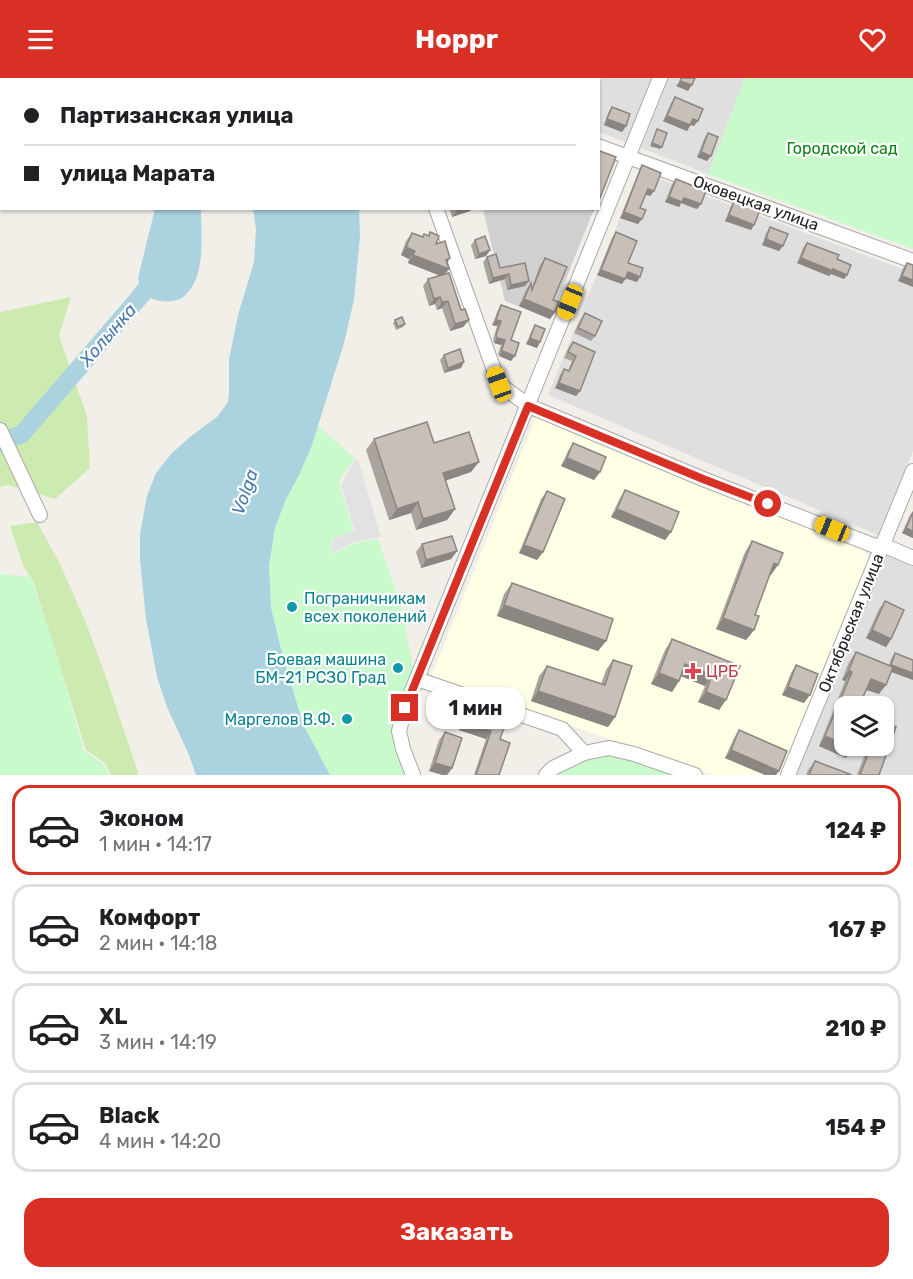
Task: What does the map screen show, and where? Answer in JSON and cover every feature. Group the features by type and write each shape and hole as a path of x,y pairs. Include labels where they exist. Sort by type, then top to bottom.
{"street":[{"path":"413,775 399,731 405,708 660,78"},
{"name":"Оковецкая улица","path":"600,147 913,261"},
{"path":"437,210 499,384 528,406 714,483 875,546 883,545 913,558"},
{"path":"1,432 40,515"},
{"name":"Октябрьская улица","path":"788,775 913,471"},
{"path":"417,679 562,729 584,753"},
{"path":"546,775 553,768 584,753 609,748 695,775"}],"shaded area":[{"path":"600,78 656,78 630,144 600,132"},
{"path":"668,78 745,78 708,174 641,148"},
{"path":"639,171 913,273 913,451 878,535 548,395"},
{"path":"483,210 594,210 550,319 505,301"},
{"path":"537,414 862,547 870,561 780,775 714,775 431,677"},
{"path":"358,459 381,537 354,542 333,553 331,546 334,539 355,531 341,485 354,461"},
{"path":"889,552 913,562 913,775 793,775"}],"green space":[{"name":"Городской сад","path":"745,78 913,78 913,249 708,174"},
{"path":"71,297 59,336 87,416 90,468 55,499 8,485 0,487 0,312"},
{"path":"318,426 355,458 339,484 354,531 333,539 330,546 333,554 355,543 378,539 401,605 414,672 397,734 409,775 330,775 303,724 283,657 271,608 269,566 275,528 286,499 311,448"},
{"path":"37,522 60,564 86,623 139,775 111,775 105,763 86,750 34,583 23,565 10,526"},
{"path":"0,574 31,577 57,656 84,751 103,764 109,775 0,775"},
{"path":"606,756 634,761 675,775 559,775 581,762"}],"water":[{"path":"155,210 201,210 202,244 199,271 190,290 177,300 152,299 143,292 138,278"},
{"name":"Volga","path":"253,210 359,210 360,236 354,300 344,343 311,448 286,499 275,528 269,566 271,608 283,657 303,724 330,775 196,775 167,707 157,677 146,619 140,560 140,534 147,496 156,473 171,454 218,416 228,402 229,359 238,315 254,262 256,229"}],"building":[{"path":"681,78 695,78 692,85 680,81"},
{"path":"675,97 703,109 698,121 693,119 690,125 667,116"},
{"path":"612,107 630,114 626,126 607,119"},
{"path":"657,129 667,133 662,147 652,143"},
{"path":"708,133 718,137 711,156 701,152"},
{"path":"600,151 616,157 600,198"},
{"path":"642,165 661,173 654,191 648,189 640,208 646,210 642,219 624,212"},
{"path":"676,179 706,191 701,204 684,198 682,202 669,197"},
{"path":"734,201 760,210 754,225 729,215"},
{"path":"770,227 788,234 783,246 766,239"},
{"path":"430,232 439,236 436,244 445,241 450,258 446,260 449,269 413,255 415,251 406,247 412,233 423,237 424,234 429,236"},
{"path":"616,232 637,241 628,263 643,268 640,277 628,272 625,279 601,270"},
{"path":"485,236 490,250 479,254 475,240"},
{"path":"807,243 839,255 837,259 851,265 847,275 801,258"},
{"path":"496,254 500,268 525,263 529,281 511,285 509,274 493,278 487,257"},
{"path":"545,258 567,267 553,300 559,302 555,312 524,299 531,283 532,290"},
{"path":"907,263 913,265 913,280 902,276"},
{"path":"449,273 461,310 465,309 469,320 455,324 448,301 442,302 440,297 434,299 428,279"},
{"path":"501,305 521,312 511,340 519,343 515,356 502,351 505,340 497,338 496,335 501,321 496,320"},
{"path":"585,313 602,321 595,336 578,328"},
{"path":"402,317 405,324 398,327 395,320"},
{"path":"535,325 545,329 540,342 530,338"},
{"path":"573,342 595,352 580,391 559,383 564,369 569,371 576,356 568,352"},
{"path":"460,349 464,362 448,368 444,355"},
{"path":"427,422 434,443 469,432 479,462 443,473 455,509 423,519 418,502 397,509 374,439"},
{"path":"573,443 606,457 600,472 567,458"},
{"path":"625,490 679,512 671,532 617,509"},
{"path":"547,491 565,499 543,552 524,545"},
{"path":"913,512 913,531 906,528"},
{"path":"452,536 457,551 426,560 422,544"},
{"path":"752,541 783,553 778,565 774,563 755,615 759,616 754,630 723,618"},
{"path":"512,583 613,619 606,641 504,605"},
{"path":"885,601 904,610 891,639 872,630"},
{"path":"672,639 740,666 726,700 706,692 712,675 685,664 679,681 659,673"},
{"path":"856,652 893,667 886,685 871,679 863,696 842,696 852,672 849,670"},
{"path":"895,653 913,660 913,673 891,665"},
{"path":"613,660 632,666 615,717 538,691 547,666 605,685"},
{"path":"796,665 818,674 810,695 788,687"},
{"path":"470,707 507,720 500,739 510,743 499,775 476,775 491,731 465,722"},
{"path":"834,715 834,740 825,736"},
{"path":"739,730 787,751 779,771 731,750"},
{"path":"445,732 462,738 452,768 435,763"},
{"path":"867,756 886,756 879,775 860,775"},
{"path":"815,761 852,775 809,775"}],"waterway":[{"name":"Холынка","path":"0,443 22,434 159,273"}],"place":[{"name":"Пограничникам всех поколений","path":"292,607"},
{"name":"Боевая машина БМ-21 РСЗО Град","path":"398,668"},
{"name":"ЦРБ","path":"693,671"},
{"name":"Маргелов В.Ф.","path":"347,719"}],"route":[{"path":"405,708 528,406 768,504"}]}
